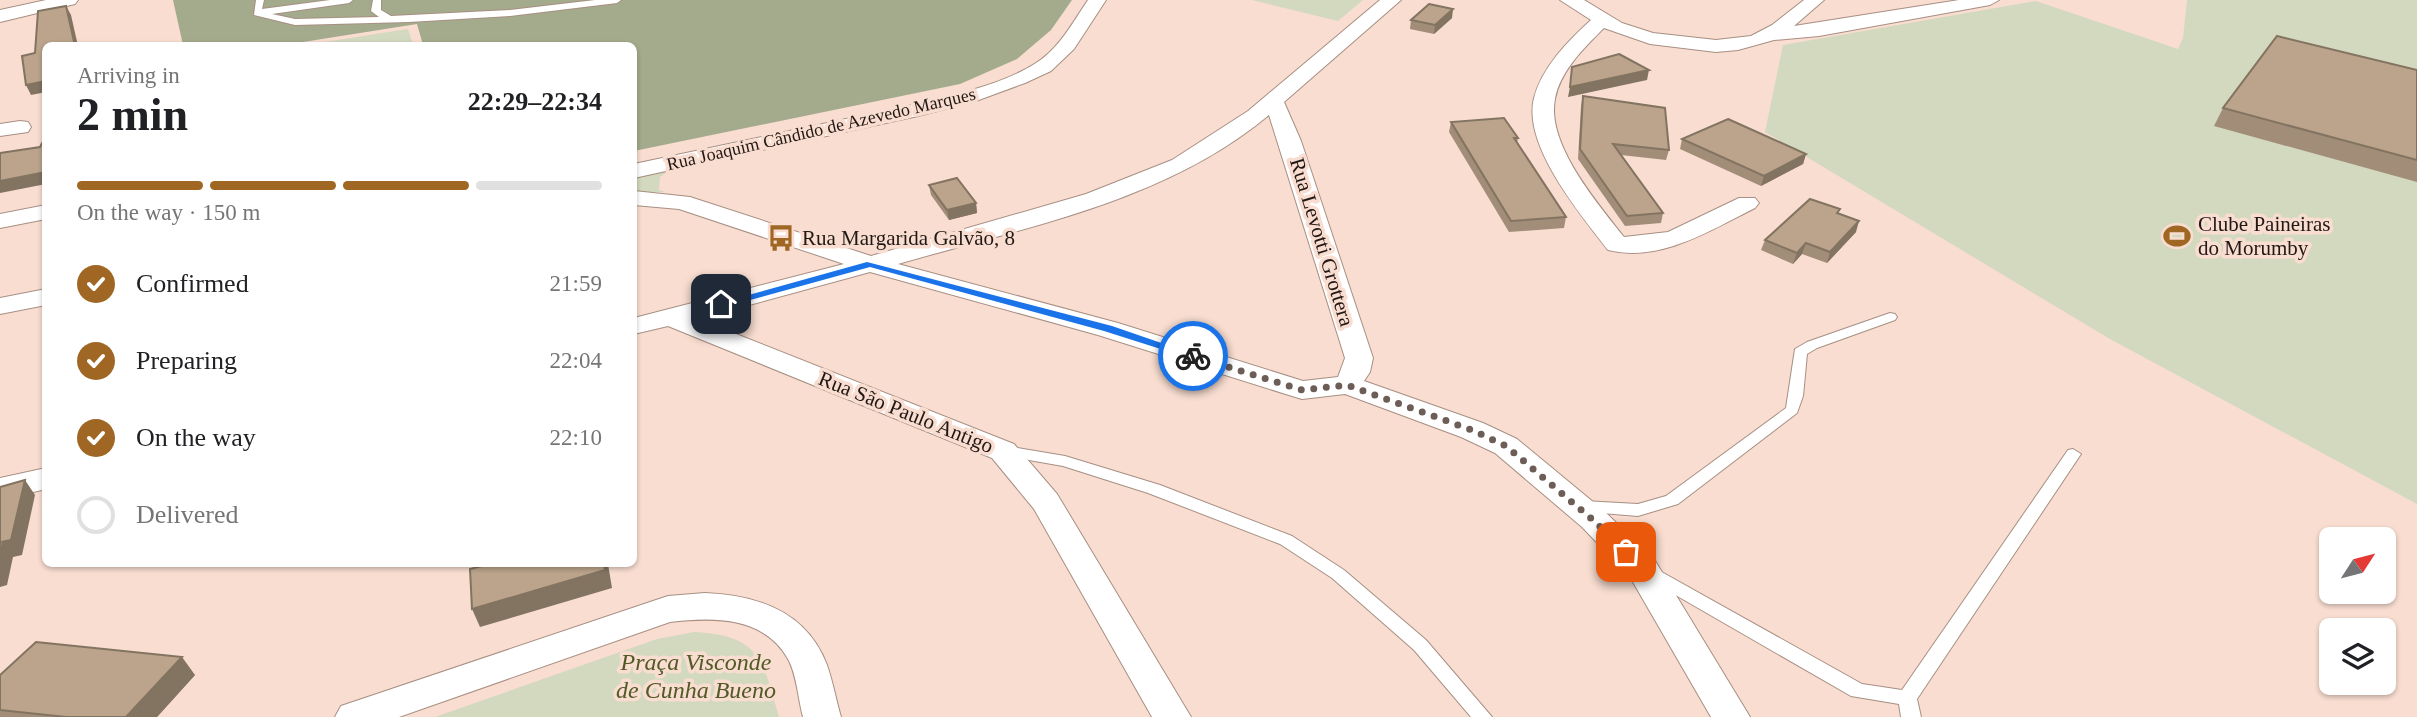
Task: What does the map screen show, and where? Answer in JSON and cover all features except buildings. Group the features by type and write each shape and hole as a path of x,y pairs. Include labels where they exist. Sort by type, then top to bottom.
{"street":[{"path":"0,16 69,0"},
{"name":"Rua Joaquim Cândido de Azevedo Marques","path":"637,170 918,110 969,97 1018,79 1044,67 1067,45 1097,0"},
{"path":"637,325 870,264 1118,191 1206,151 1392,0"},
{"path":"1569,0 1627,32 1684,44 1735,44 1772,34 1819,30 1990,0"},
{"path":"1772,34 1815,0"},
{"path":"1603,19 1577,43 1554,75 1543,102 1543,118 1549,142 1564,168 1617,245 1649,244 1676,238 1747,204"},
{"name":"Rua Levotti Grottera","path":"1273,99 1290,141 1359,358 1356,372 1347,385"},
{"path":"682,202 675,184 676,176 680,167 694,158"},
{"path":"637,198 682,202 870,264 1108,329 1302,390 1347,385 1472,430 1506,446 1578,507 1642,568 1731,717"},
{"path":"0,221 42,213"},
{"path":"0,306 42,298"},
{"name":"Rua São Paulo Antigo","path":"672,318 1003,451 1046,502 1116,616 1172,717"},
{"path":"0,489 42,479"},
{"path":"355,717 668,610 723,605 772,620 788,632 803,651 822,717"}],"lane":[{"path":"257,13 260,0"},
{"path":"257,13 349,0"},
{"path":"377,0 376,12 389,19"},
{"path":"257,13 295,22 389,19 510,13 617,0"},
{"path":"1578,507 1638,510 1672,500 1792,410 1797,397 1796,375 1800,352 1812,345 1890,317"},
{"path":"1003,451 1065,461 1154,489 1286,540 1338,574 1420,645 1482,717"},
{"path":"1642,568 1858,691 1909,708 2073,454"}],"green space":[{"path":"173,0 1072,0 1051,30 1017,59 960,84 637,150 637,42 422,42 417,24 303,42 182,42"},
{"path":"1252,0 1363,0 1338,21"},
{"name":"Clube Paineiras do Morumby","path":"2187,0 2417,0 2417,504 2110,339 1765,132 1783,45 2036,1 2178,49 2183,38"},
{"path":"408,29 412,42 324,42"},
{"path":"672,168 660,177 659,190 665,192 637,192 637,175"},
{"name":"Praça Visconde de Cunha Bueno","path":"694,632 733,639 746,645 756,655 763,666 779,717 435,717 657,639"}],"way so far":[{"path":"1193,356 1302,390 1347,385 1472,430 1506,446 1593,520 1626,552"}],"place":[{"name":"Clube Paineiras do Morumby","path":"2177,236"},
{"name":"Rua Margarida Galvão, 8","path":"781,238"}],"route":[{"path":"721,304 870,264 1108,329 1193,356"}]}
